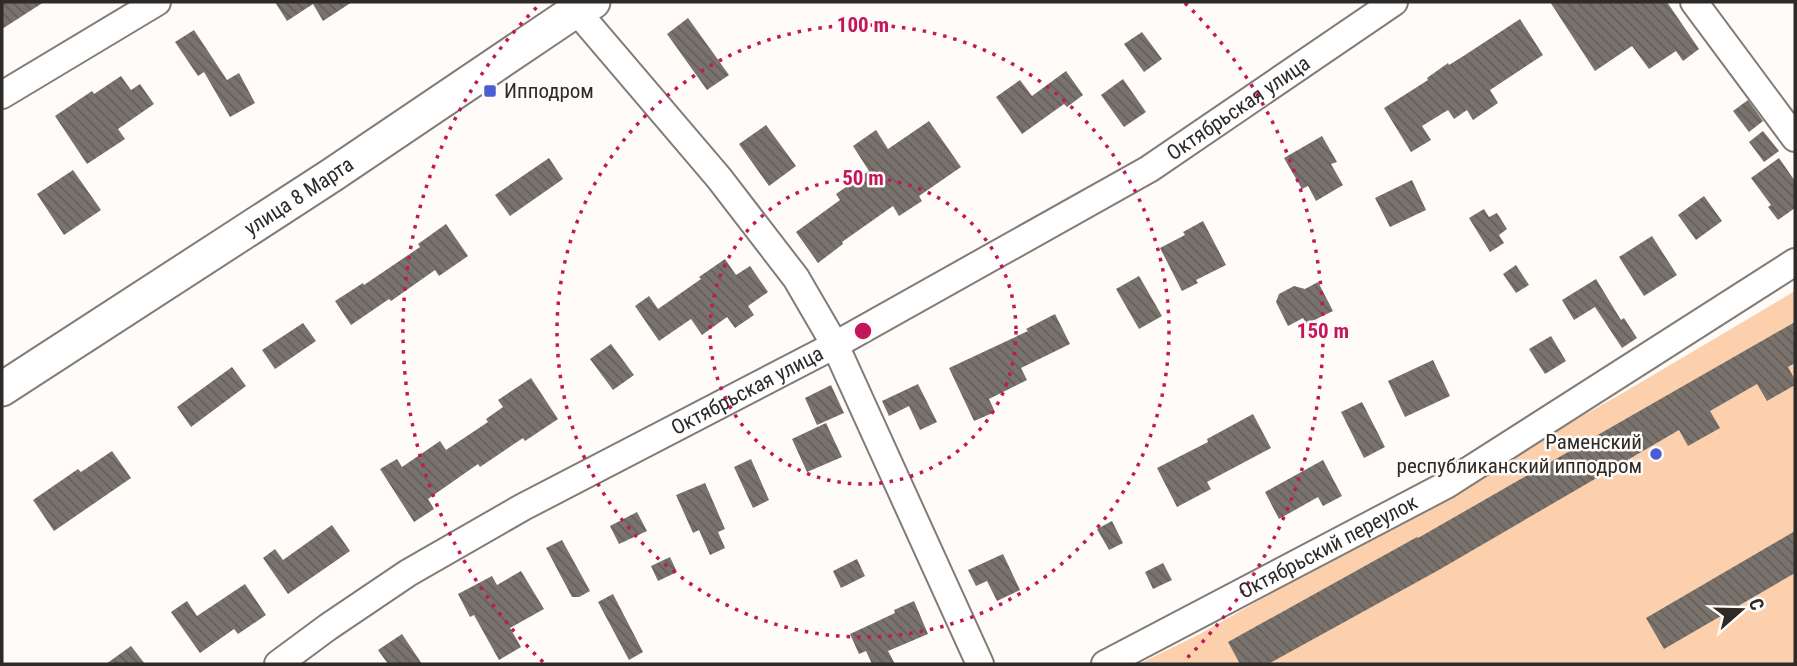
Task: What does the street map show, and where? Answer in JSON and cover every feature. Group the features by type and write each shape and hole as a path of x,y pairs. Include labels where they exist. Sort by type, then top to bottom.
{"main road":[{"name":"улица 8 Марта","path":"2,388 332,175 579,5"}],"street":[{"path":"2,95 157,2"},
{"name":"Октябрьская улица","path":"278,664 408,573 523,507 835,345 1149,169 1394,2"},
{"path":"1693,2 1795,138"},
{"path":"579,5 796,278 835,345 980,664"},
{"name":"Октябрьский переулок","path":"1105,664 1446,485 1795,262"}],"shaded area":[{"name":"Раменский республиканский ипподром","path":"1795,291 1795,664 1139,664 1200,634 1621,394"}],"building":[{"path":"2,2 44,2 2,29"},
{"path":"275,2 352,2 323,21 313,4 287,21"},
{"path":"1550,2 1667,2 1699,49 1683,61 1676,51 1649,69 1632,46 1595,71"},
{"path":"688,18 729,75 707,90 667,34"},
{"path":"1520,19 1543,55 1490,90 1498,103 1473,120 1467,110 1454,119 1448,110 1422,126 1431,140 1411,152 1384,108 1428,80 1427,78 1448,63 1449,65"},
{"path":"194,30 227,80 239,73 255,103 230,117 204,72 198,76 175,42"},
{"path":"1142,32 1162,59 1144,72 1124,44"},
{"path":"1066,71 1083,95 1067,107 1064,104 1022,134 996,97 1020,80 1032,96"},
{"path":"121,76 131,90 140,84 154,104 118,129 125,139 87,164 55,116 92,91 94,94"},
{"path":"1123,79 1146,112 1124,127 1101,95"},
{"path":"1748,100 1763,121 1749,132 1733,111"},
{"path":"929,121 961,167 919,196 922,201 899,216 893,206 842,242 843,244 818,263 796,232 840,200 836,194 869,171 853,146 876,130 888,149"},
{"path":"766,125 796,166 769,186 739,144"},
{"path":"1763,131 1779,151 1764,162 1749,142"},
{"path":"1322,136 1337,162 1331,164 1343,185 1316,201 1308,186 1302,189 1284,158"},
{"path":"549,158 563,179 510,216 495,195"},
{"path":"1779,158 1795,181 1795,208 1778,220 1768,207 1771,205 1751,178"},
{"path":"73,170 101,210 64,235 37,194"},
{"path":"1412,180 1426,210 1390,227 1375,198"},
{"path":"1704,196 1722,221 1696,240 1678,215"},
{"path":"1484,209 1489,217 1497,213 1507,229 1499,235 1504,243 1490,252 1469,218"},
{"path":"1203,221 1226,265 1196,280 1198,283 1182,291 1160,248 1185,235 1183,232"},
{"path":"446,224 468,256 439,276 435,270 351,325 335,301 420,247 418,244"},
{"path":"1652,236 1677,275 1644,296 1619,257"},
{"path":"725,259 736,275 750,266 768,292 748,306 754,315 735,328 727,317 702,335 691,319 659,341 635,306 649,296 658,309"},
{"path":"1516,265 1529,285 1516,293 1503,274"},
{"path":"1139,276 1162,316 1139,329 1116,289"},
{"path":"1596,279 1621,320 1624,318 1637,338 1622,348 1595,307 1574,320 1562,300"},
{"path":"1318,282 1333,311 1306,324 1303,318 1288,326 1276,302 1279,294 1294,286 1305,289"},
{"path":"1055,314 1070,344 1021,368 1027,380 989,399 995,412 974,421 949,368 1028,331 1026,329"},
{"path":"1795,322 1795,363 1788,367 1795,385 1767,401 1757,384 1710,411 1720,428 1688,446 1679,430 1437,571 1268,664 1240,664 1228,642 1418,538"},
{"path":"303,323 316,341 275,369 262,350"},
{"path":"1551,336 1566,361 1545,374 1529,349"},
{"path":"611,344 634,375 613,390 590,359"},
{"path":"1433,360 1450,396 1405,417 1388,381"},
{"path":"232,367 246,386 191,427 177,407"},
{"path":"531,378 558,419 525,441 523,438 480,467 478,464 428,499 434,509 414,522 380,469 397,459 402,467 440,441 446,450 488,422 486,419 503,407 498,400"},
{"path":"918,384 937,422 920,430 909,406 889,416 882,401"},
{"path":"831,385 844,413 817,425 805,398"},
{"path":"1362,402 1385,447 1364,458 1341,412"},
{"path":"1253,414 1271,448 1207,482 1211,489 1177,507 1157,468 1208,442 1207,439"},
{"path":"826,423 842,457 807,472 792,439"},
{"path":"112,451 131,478 54,531 33,500 78,469 81,472"},
{"path":"751,459 769,500 753,508 734,467"},
{"path":"1323,460 1342,496 1323,506 1318,497 1279,519 1265,492"},
{"path":"705,483 725,529 718,532 725,548 710,555 699,530 693,533 676,495"},
{"path":"637,512 647,531 619,544 610,526"},
{"path":"1112,521 1123,543 1109,550 1097,529"},
{"path":"332,525 350,551 288,594 263,558 275,549 283,560"},
{"path":"1795,531 1795,573 1664,649 1646,618"},
{"path":"562,540 590,591 579,597 572,597 546,548"},
{"path":"1003,554 1020,590 997,601 987,581 976,586 968,570"},
{"path":"670,557 677,572 658,581 651,566"},
{"path":"857,559 865,576 841,588 833,571"},
{"path":"1163,563 1172,580 1153,589 1145,572"},
{"path":"521,571 544,609 510,628 521,647 499,660 474,615 470,617 458,594 492,576 497,585"},
{"path":"245,584 266,615 238,634 234,629 200,653 171,612 187,601 197,616"},
{"path":"613,594 643,652 629,660 598,602"},
{"path":"914,601 928,634 888,651 895,664 872,664 866,651 859,654 850,634"},
{"path":"402,634 422,664 388,664 378,650"},
{"path":"131,646 145,664 106,664"}],"place":[{"name":"Ипподром","path":"490,91"},
{"name":"Раменский республиканский ипподром","path":"1656,454"}]}
